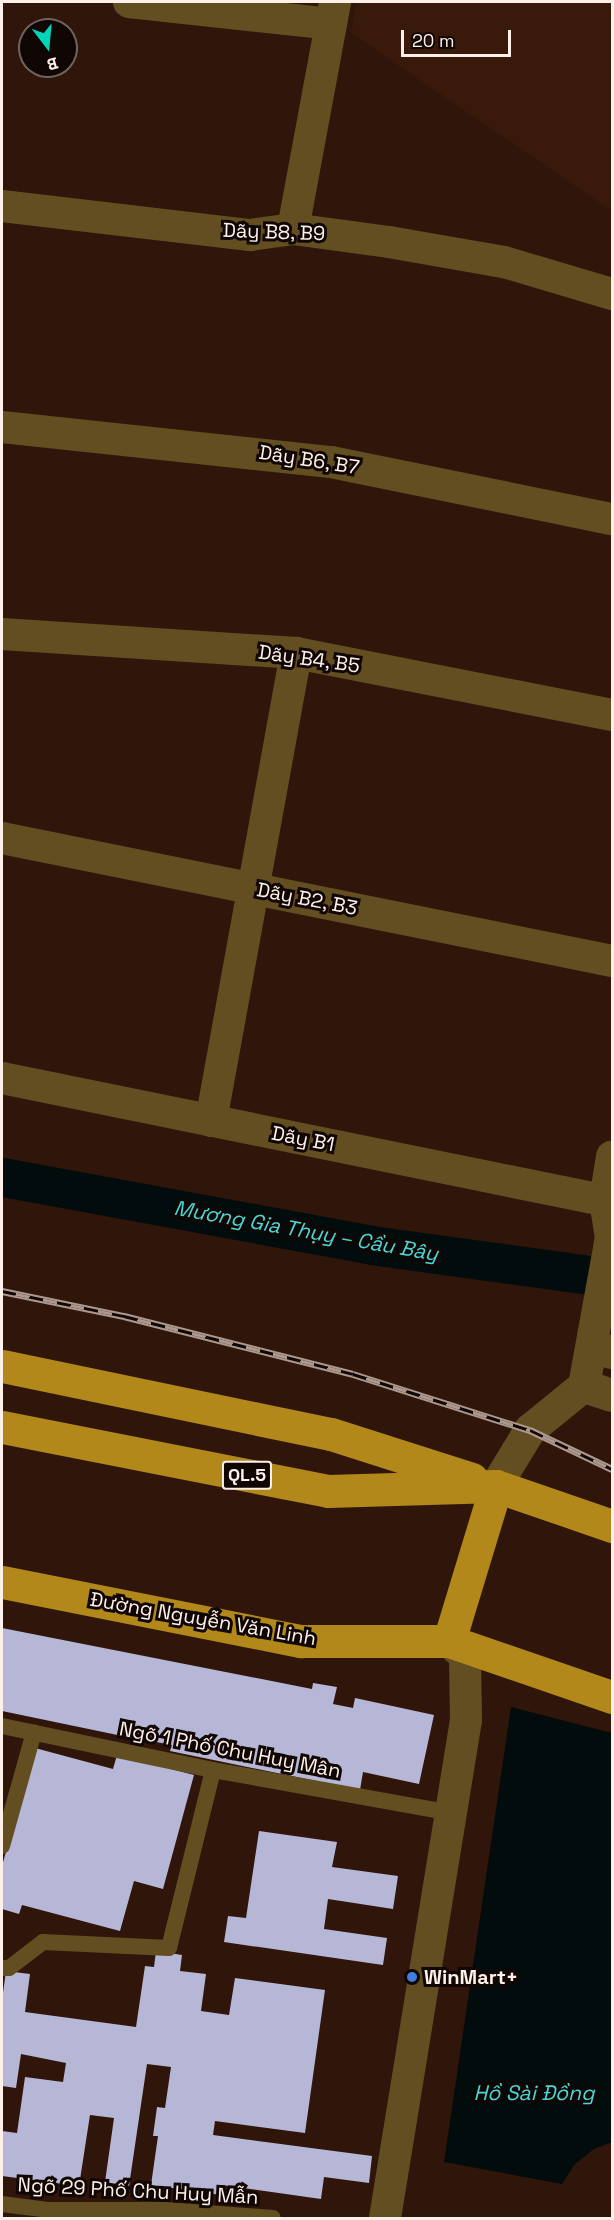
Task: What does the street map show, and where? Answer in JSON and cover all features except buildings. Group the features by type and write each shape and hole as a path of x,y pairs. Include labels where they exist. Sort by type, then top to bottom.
{"highway":[{"path":"2,1366 331,1434 496,1486 448,1641"},
{"name":"QL.5","path":"2,1427 328,1491 496,1486 612,1526"},
{"name":"Đường Nguyễn Văn Linh","path":"2,1582 301,1641 448,1641 612,1697"}],"street":[{"path":"129,2 333,13 293,229"},
{"name":"Dãy B8, B9","path":"2,206 250,235 293,229 504,262 612,294"},
{"name":"Dãy B6, B7","path":"2,428 331,462 612,519"},
{"name":"Dãy B4, B5","path":"2,634 296,653 612,715"},
{"path":"211,1120 296,653"},
{"name":"Dãy B2, B3","path":"2,838 612,961"},
{"name":"Dãy B1","path":"2,1078 609,1201"},
{"path":"496,1486 530,1430 598,1390 600,1341 611,1238 609,1201 612,1157"},
{"path":"385,2218 466,1720 465,1656 448,1641"}],"lane":[{"name":"Ngõ 1 Phố Chu Huy Mân","path":"2,1726 213,1770 451,1812"},
{"path":"2,1846 34,1732"},
{"path":"2,1968 9,1968 43,1942 169,1948 213,1770"},
{"name":"Ngõ 29 Phố Chu Huy Mẫn","path":"2,2204 47,2214 167,2210 273,2218"}],"shaded area":[{"path":"357,2 612,2 612,211 351,33"}],"water":[{"name":"Hồ Sài Đồng","path":"511,1707 612,1733 612,2142 594,2149 575,2164 562,2184 444,2162"}],"waterway":[{"name":"Mương Gia Thụy – Cầu Bây","path":"2,1177 371,1245 612,1278"}],"railway":[{"path":"2,1291 124,1316 353,1374 530,1430 612,1469"}],"place":[{"name":"WinMart+","path":"412,1977"}]}
